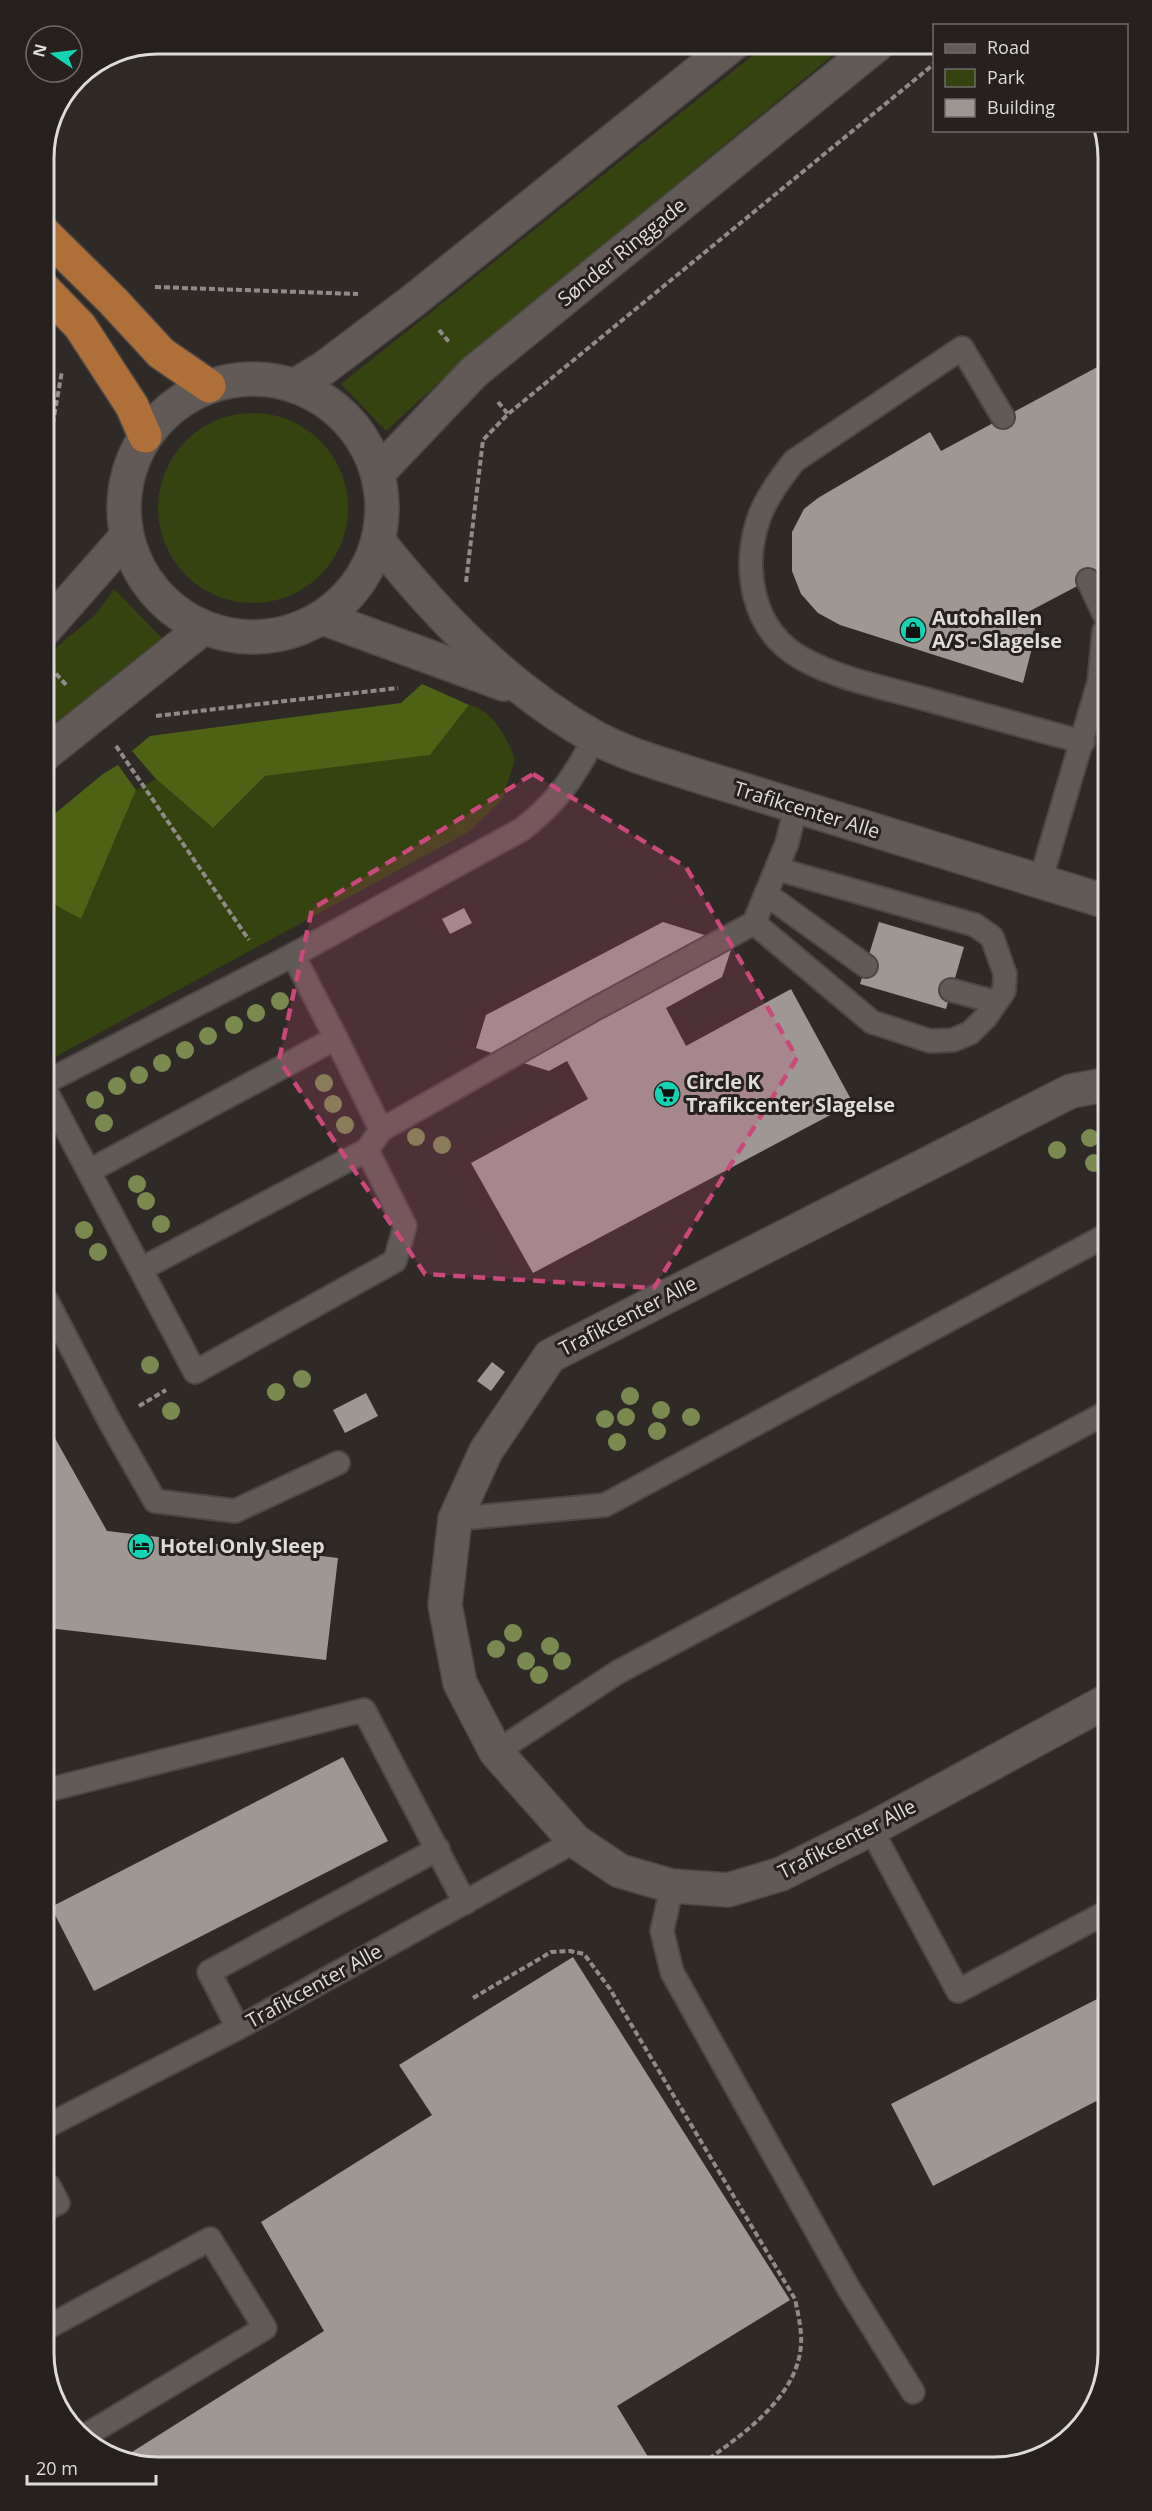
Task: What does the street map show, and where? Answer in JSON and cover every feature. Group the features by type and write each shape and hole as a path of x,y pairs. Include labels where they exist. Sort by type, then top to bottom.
{"highway":[{"path":"54,242 161,353 209,386"},
{"path":"54,299 80,326 132,406 145,436"}],"street":[{"path":"296,385 324,368 414,300 721,54"},
{"name":"Sønder Ringgade","path":"378,473 474,372 866,54"},
{"path":"238,379 267,379 296,385 324,399 348,419 366,444 378,473 383,496 383,519 379,542 367,572 348,598 323,618 295,631 264,638 234,637 203,628 177,613 154,591 137,565 127,536 124,501 130,468 145,436 163,415 184,398 209,386 238,379"},
{"path":"54,619 127,536"},
{"name":"Trafikcenter Alle","path":"379,542 448,624 523,691 595,737 635,755 796,807 1098,899"},
{"name":"Trafikcenter Alle","path":"323,618 523,691"},
{"path":"54,747 203,628"},
{"name":"Trafikcenter Alle","path":"1098,1087 1071,1091 550,1356 486,1451 455,1519 445,1605 460,1683 496,1752 576,1841 620,1871 672,1886 728,1890 781,1874 871,1829 1098,1706"}],"lane":[{"path":"1003,417 962,348 794,461 775,486 760,515 751,548 750,578 757,605 768,627 801,659 855,680 1083,742"},
{"path":"1088,580 1098,601"},
{"path":"1040,882 1098,686"},
{"path":"54,1078 268,968 521,830 563,792 595,737"},
{"path":"141,1269 367,1150 381,1130 592,1010 754,923 787,843 796,807"},
{"path":"754,923 872,1022 930,1041 953,1041 970,1033 986,1017 1004,991 1005,974 993,937 975,925 777,869"},
{"path":"766,894 866,966"},
{"path":"292,955 381,1130"},
{"path":"951,990 995,1002"},
{"path":"88,1171 336,1038"},
{"path":"54,1106 195,1372 395,1261 405,1226 367,1150"},
{"path":"455,1519 604,1505 1098,1240"},
{"path":"54,1314 110,1422 155,1501 235,1511 338,1463"},
{"path":"496,1752 618,1672 1098,1417"},
{"path":"54,1788 364,1710 465,1903"},
{"path":"871,1829 958,1991 1098,1917"},
{"name":"Trafikcenter Alle","path":"54,2122 238,2028 576,1841"},
{"path":"238,2028 209,1972 438,1848"},
{"path":"672,1886 662,1931 672,1972 849,2289 913,2392"},
{"path":"54,2324 210,2239 265,2328 92,2432"}],"path":[{"path":"508,414 933,65"},
{"path":"113,741 268,968"},
{"path":"141,1404 174,1385"},
{"path":"473,1998 552,1952 570,1951 584,1954 596,1968 628,2018 795,2299 801,2330 801,2348 783,2394 756,2424 710,2457"}],"highlighted area":[{"path":"533,774 686,867 797,1058 654,1288 425,1274 279,1060 312,909"}],"green space":[{"path":"754,54 834,54 448,374 386,431 341,384"},
{"path":"253,413 289,420 306,429 320,441 332,455 341,472 348,508 341,544 332,561 320,575 306,587 289,596 253,603 217,596 200,587 186,575 174,561 165,544 158,508 165,472 174,455 186,441 200,429 217,420"},
{"path":"114,589 163,639 54,730 54,649 95,615"},
{"path":"422,684 469,705 430,755 265,776 213,828 156,779 132,751 150,736 401,703"},
{"path":"469,705 485,713 498,726 515,759 503,798 470,831 54,1058 54,904 81,919 136,790 156,779 213,828 265,776 430,755"},
{"path":"118,765 136,790 81,919 54,904 54,814 103,774"}],"building":[{"path":"1098,367 1098,575 1028,612 1036,632 1023,683 840,625 818,613 801,594 792,571 792,532 804,509 818,498 930,432 941,451"},
{"path":"464,908 472,923 450,934 442,919"},
{"path":"663,922 733,944 722,977 666,1008 686,1046 791,989 853,1103 533,1273 471,1163 588,1099 567,1061 549,1071 476,1048 486,1015"},
{"path":"879,922 964,947 946,1009 860,984"},
{"path":"492,1362 505,1372 491,1391 477,1381"},
{"path":"366,1393 378,1416 345,1433 333,1410"},
{"name":"Hotel Only Sleep","path":"54,1436 107,1531 338,1558 326,1660 54,1629"},
{"path":"343,1757 388,1841 94,1991 54,1913 54,1905"},
{"path":"573,1957 790,2300 617,2406 648,2457 152,2457 131,2453 324,2331 261,2222 432,2115 399,2065"},
{"path":"1098,1999 1098,2100 933,2186 891,2104"}],"place":[{"name":"Autohallen A/S - Slagelse","path":"913,630"},
{"name":"Circle K Trafikcenter Slagelse","path":"667,1094"},
{"name":"Hotel Only Sleep","path":"141,1546"}]}
